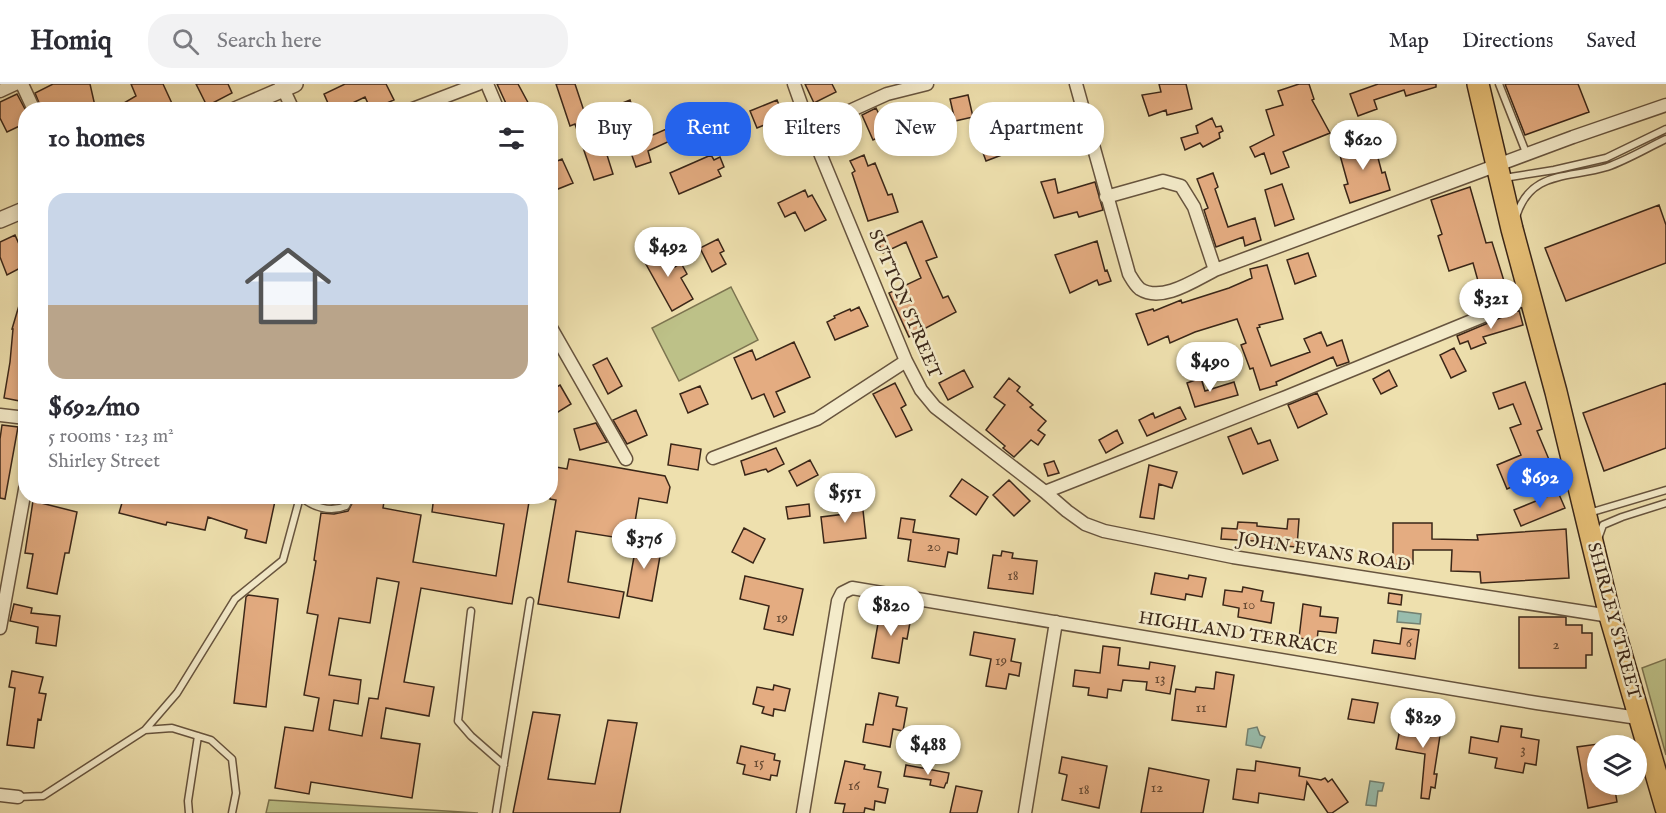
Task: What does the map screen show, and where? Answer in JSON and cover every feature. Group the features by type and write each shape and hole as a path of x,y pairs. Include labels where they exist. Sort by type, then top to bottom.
{"highway":[{"name":"SHIRLEY STREET","path":"1485,85 1499,172 1512,229 1610,616 1666,808"}],"street":[{"path":"0,91 15,84"},
{"path":"22,84 30,102"},
{"path":"431,102 478,84"},
{"path":"487,84 495,102"},
{"name":"SUTTON STREET","path":"794,84 800,102"},
{"path":"862,104 901,89 927,84"},
{"path":"1076,84 1129,274 1139,288 1155,294 1162,294 1215,270 1499,172 1527,155 1666,105"},
{"path":"251,102 286,86 291,102"},
{"name":"SUTTON STREET","path":"821,156 906,361 921,390 935,407 1045,492"},
{"path":"1106,197 1163,182 1181,186 1189,195 1194,207 1215,270"},
{"path":"0,220 18,212"},
{"path":"1045,492 1530,297"},
{"path":"558,340 626,459"},
{"path":"713,458 817,419 906,361"},
{"path":"0,415 18,417"},
{"name":"JOHN EVANS ROAD","path":"1045,492 1085,524 1104,531 1233,557 1610,616"},
{"path":"0,628 22,504"},
{"name":"HIGHLAND TERRACE","path":"804,813 838,602 845,591 858,588 1537,703 1638,718"},
{"path":"1025,813 1056,622"},
{"path":"0,795 18,797"}],"lane":[{"path":"1485,85 1527,155"},
{"path":"1499,172 1554,170 1606,158 1666,129"},
{"path":"1512,229 1526,195 1540,183 1608,166 1666,139"},
{"path":"1585,514 1666,490"},
{"path":"1594,548 1603,525 1666,503"},
{"path":"18,797 43,796 145,730 177,693 236,599 283,560 298,504"},
{"path":"311,504 337,509 347,504"},
{"path":"496,813 530,601"},
{"path":"471,611 458,721 471,736 504,765"},
{"path":"145,730 172,728 211,740 232,759 236,793 232,813"},
{"path":"189,813 188,801 198,736"}],"green space":[{"path":"731,287 758,340 679,381 652,328"},
{"path":"1666,659 1666,755 1642,668"},
{"path":"269,800 478,813 266,813"}],"shaded area":[{"path":"1398,611 1421,614 1420,624 1397,622"},
{"path":"1257,727 1260,735 1265,737 1261,748 1246,745 1248,729"},
{"path":"1370,781 1384,783 1382,791 1378,791 1376,806 1366,805"}],"building":[{"path":"53,84 90,84 94,102 39,102 35,93"},
{"path":"131,84 163,84 171,102 126,102 136,96"},
{"path":"196,84 228,84 232,93 215,102 205,102"},
{"path":"345,84 386,84 394,100 367,102 365,97 355,102 328,102 324,94"},
{"path":"497,84 518,84 528,102 505,102"},
{"path":"556,84 575,84 581,102 576,102 576,127 575,124 570,126"},
{"path":"805,84 832,84 836,92 814,102"},
{"path":"1159,84 1186,84 1192,109 1167,115 1166,110 1149,116 1142,95 1161,92"},
{"path":"1299,84 1309,84 1314,99 1312,100 1330,133 1283,152 1289,167 1271,174 1264,153 1255,157 1250,147 1274,135 1266,110 1283,105 1278,91"},
{"path":"1378,84 1436,84 1436,87 1406,96 1404,90 1374,100 1377,109 1358,116 1350,94"},
{"path":"1505,84 1578,84 1589,112 1525,135"},
{"path":"17,94 21,102 18,102 18,127 7,132 0,118 0,102"},
{"path":"968,95 969,118 957,121 957,102 951,102 950,99"},
{"path":"763,106 763,126 757,128 751,111"},
{"path":"874,109 873,140 862,115"},
{"path":"1212,118 1216,127 1221,126 1223,131 1219,133 1220,138 1203,147 1200,143 1185,150 1181,138 1198,133 1196,126"},
{"path":"665,130 665,143 653,149 653,135"},
{"path":"1373,139 1382,173 1385,172 1390,190 1350,203 1344,185 1348,184 1338,148"},
{"path":"864,155 868,166 875,163 888,195 892,194 898,212 868,221 852,173 855,171 850,161"},
{"path":"586,156 607,156 613,174 594,180"},
{"path":"632,156 649,156 651,162 636,167"},
{"path":"709,156 714,160 720,157 724,167 718,170 721,176 679,194 670,173"},
{"path":"984,156 999,156 986,161"},
{"path":"562,159 573,183 558,189 558,161"},
{"path":"1213,173 1218,187 1215,189 1228,227 1255,218 1261,240 1245,246 1243,237 1216,247 1204,210 1208,208 1197,179"},
{"path":"1055,179 1058,193 1095,182 1103,210 1079,217 1077,212 1054,218 1041,182"},
{"path":"1282,184 1294,219 1275,226 1265,190"},
{"path":"1470,187 1486,243 1492,242 1504,281 1480,288 1473,263 1449,271 1438,236 1442,234 1431,200"},
{"path":"805,190 808,197 812,195 826,220 805,231 795,212 785,217 778,203"},
{"path":"1659,205 1666,225 1666,263 1566,301 1545,248"},
{"path":"922,221 937,257 926,261 943,298 948,296 956,312 909,337 889,293 921,278 906,242 883,253 877,240"},
{"path":"15,235 18,242 18,269 7,275 0,257 0,242"},
{"path":"718,239 724,251 720,253 726,264 712,272 700,248"},
{"path":"1097,241 1105,271 1107,270 1111,281 1099,285 1097,280 1070,293 1055,255"},
{"path":"663,246 675,267 681,263 687,274 681,278 693,299 672,311 642,257"},
{"path":"1308,253 1316,276 1295,284 1287,260"},
{"path":"1267,265 1283,319 1259,325 1260,327 1257,328 1271,366 1310,352 1304,339 1321,332 1327,346 1342,340 1349,362 1337,366 1333,357 1276,382 1277,385 1260,390 1253,368 1250,369 1241,345 1246,343 1237,319 1195,332 1170,343 1168,336 1148,345 1136,314 1153,309 1154,311 1181,300 1182,303 1229,288 1252,278 1250,269"},
{"path":"859,307 868,326 835,340 827,322 835,318 834,316"},
{"path":"18,309 18,401 4,398 10,362 12,329"},
{"path":"1519,310 1523,325 1483,337 1486,343 1471,349 1468,341 1460,344 1457,336"},
{"path":"794,342 810,377 776,392 785,412 774,417 764,394 752,399 734,358 752,350 756,360"},
{"path":"1454,348 1466,371 1451,378 1440,355"},
{"path":"607,358 622,386 608,394 593,365"},
{"path":"964,370 973,387 948,400 939,383"},
{"path":"1389,370 1397,386 1381,394 1373,379"},
{"path":"1009,378 1020,387 1017,391 1033,405 1030,407 1046,421 1038,430 1045,435 1038,445 1031,440 1014,457 986,430 1005,405 994,397"},
{"path":"1201,378 1205,391 1234,382 1238,395 1195,407 1187,383"},
{"path":"1525,382 1542,429 1537,431 1553,469 1507,489 1497,465 1521,455 1510,428 1521,424 1513,404 1499,409 1493,393"},
{"path":"895,383 906,405 901,408 912,430 896,437 873,394"},
{"path":"1666,383 1666,448 1604,471 1583,413"},
{"path":"560,385 571,404 558,412 558,386"},
{"path":"700,386 708,404 688,413 680,394"},
{"path":"1317,393 1327,414 1298,428 1288,405"},
{"path":"1180,407 1186,419 1147,436 1139,420 1153,413 1155,418"},
{"path":"636,410 647,435 627,444 613,420"},
{"path":"596,423 607,442 580,450 574,429"},
{"path":"2,425 18,427 5,499 0,498"},
{"path":"1251,428 1258,444 1270,440 1278,460 1243,474 1228,437"},
{"path":"1117,430 1123,443 1106,453 1099,440"},
{"path":"671,444 701,449 698,470 668,465"},
{"path":"776,448 784,464 768,472 766,469 745,475 741,461"},
{"path":"569,459 665,476 670,487 667,503 639,498 632,540 576,531 568,582 624,592 619,618 538,604 555,504 558,504 558,467 567,469"},
{"path":"810,460 818,475 797,486 789,471"},
{"path":"1054,461 1059,473 1048,476 1044,464"},
{"path":"1149,465 1177,472 1172,488 1159,484 1154,519 1140,517"},
{"path":"962,479 988,497 976,515 950,496"},
{"path":"1009,480 1030,501 1014,516 993,495"},
{"path":"1558,492 1565,508 1521,526 1514,510"},
{"path":"862,501 866,538 824,543 821,517 845,514 843,503"},
{"path":"33,504 45,504 77,512 69,553 65,553 57,594 27,588 33,554 25,553"},
{"path":"122,504 274,504 266,543 245,538 247,530 208,517 205,530 167,522 166,525 119,513"},
{"path":"352,504 384,504 383,508 421,515 413,562 496,576 504,524 432,512 433,504 529,504 512,604 421,588 404,682 434,687 429,716 386,708 381,738 420,744 412,798 311,782 309,794 275,788 285,727 313,731 319,698 304,695 318,615 307,613 321,513 334,514 348,511","holes":["377,578 399,582 378,699 369,698 362,736 329,730 334,700 358,704 361,680 329,675 339,618 370,623"]},
{"path":"809,504 810,516 788,519 786,507"},
{"path":"901,518 915,520 913,532 959,539 957,554 948,552 945,567 908,561 911,540 898,538"},
{"path":"1288,519 1299,519 1297,547 1273,545 1273,542 1221,539 1222,528 1237,529 1238,522 1287,529"},
{"path":"1393,523 1432,523 1432,539 1478,540 1477,535 1566,529 1569,578 1481,583 1480,572 1451,571 1452,550 1413,550 1413,564 1393,564"},
{"path":"744,528 765,539 753,563 732,552"},
{"path":"637,540 662,545 652,601 627,596"},
{"path":"1002,551 1013,553 1012,558 1037,561 1033,594 988,588 993,555 1001,556"},
{"path":"1155,573 1188,579 1189,575 1206,578 1202,597 1186,594 1185,600 1151,594"},
{"path":"745,576 803,589 793,635 764,629 769,606 740,599"},
{"path":"1243,587 1263,591 1261,601 1274,603 1271,623 1238,617 1239,608 1223,605 1225,590 1242,592"},
{"path":"1389,593 1402,595 1401,605 1388,603"},
{"path":"248,595 278,599 266,707 234,703"},
{"path":"14,604 32,608 31,613 60,616 56,646 36,643 38,627 10,621"},
{"path":"1303,604 1321,607 1320,616 1338,618 1336,633 1318,631 1317,641 1299,638"},
{"path":"880,612 911,617 907,639 903,638 899,663 872,658"},
{"path":"1519,617 1566,617 1566,625 1582,625 1582,633 1592,633 1592,655 1586,655 1586,668 1519,668"},
{"path":"1402,628 1419,630 1415,659 1372,653 1374,640 1400,644"},
{"path":"974,632 1015,639 1011,661 1021,663 1019,676 1009,674 1006,689 986,686 991,659 970,655"},
{"path":"1103,646 1120,648 1118,665 1149,669 1150,662 1175,666 1170,694 1146,690 1147,682 1123,680 1121,691 1108,689 1107,698 1088,695 1089,688 1073,686 1075,670 1100,673"},
{"path":"12,671 43,677 39,693 46,694 41,720 38,719 34,748 7,745 15,688 9,687"},
{"path":"1216,672 1234,675 1226,727 1172,720 1176,689 1195,692 1196,687 1214,689"},
{"path":"774,685 790,689 785,711 774,709 773,716 762,713 764,707 753,704 757,687 773,690"},
{"path":"879,693 898,697 896,706 907,708 903,731 893,729 890,747 863,742 866,724 873,725"},
{"path":"1352,699 1378,703 1374,723 1348,719"},
{"path":"533,712 560,715 548,779 595,784 608,720 637,723 620,813 513,813"},
{"path":"1417,716 1437,720 1435,728 1441,729 1434,774 1437,774 1435,788 1431,787 1429,799 1421,798 1425,754 1396,749 1400,729 1414,732"},
{"path":"1501,726 1522,729 1521,737 1539,740 1536,765 1525,763 1523,773 1495,768 1497,758 1469,753 1471,737 1498,742"},
{"path":"741,746 775,754 774,760 780,761 777,776 771,775 770,780 743,774 745,765 737,763"},
{"path":"1587,746 1587,795 1616,795 1617,802 1588,808 1577,747"},
{"path":"1062,757 1107,766 1099,808 1062,800 1067,775 1059,773"},
{"path":"845,761 865,765 864,769 881,772 878,787 888,789 885,803 875,801 874,810 865,808 864,813 843,813 845,804 835,803"},
{"path":"1256,761 1300,768 1299,776 1321,780 1325,778 1328,782 1332,779 1348,802 1332,813 1328,813 1307,782 1304,800 1259,793 1258,803 1233,799 1237,769 1255,771"},
{"path":"906,765 949,773 947,783 944,788 930,785 931,780 904,776"},
{"path":"1149,768 1209,780 1203,813 1141,813"},
{"path":"956,786 982,791 977,813 950,813"}]}
